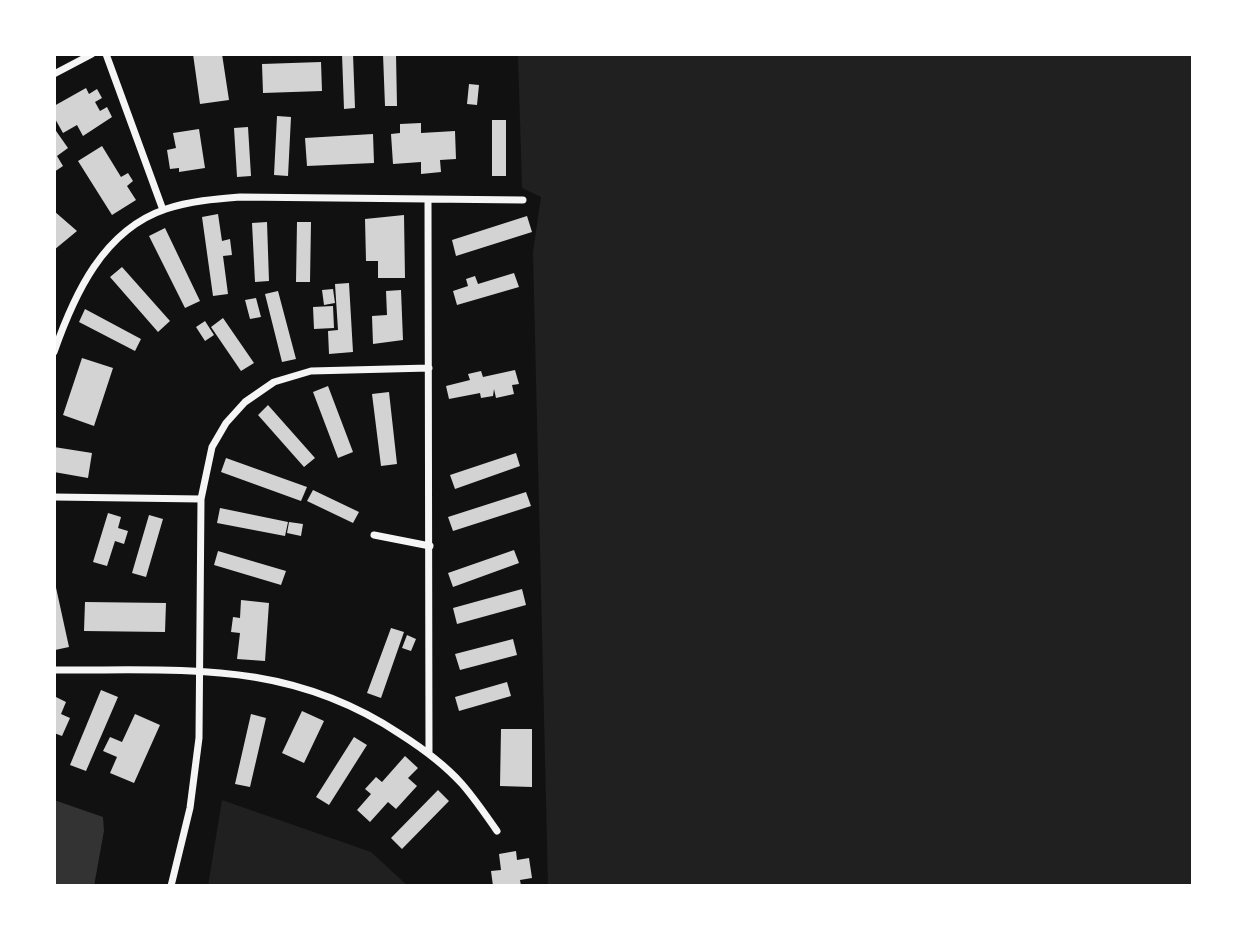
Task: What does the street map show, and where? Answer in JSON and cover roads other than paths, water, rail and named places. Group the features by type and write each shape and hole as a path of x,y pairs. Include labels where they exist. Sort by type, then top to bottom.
{"street":[{"path":"54,74 92,54"},
{"path":"106,54 163,210"},
{"path":"54,352 84,279 131,228 163,210 196,201 240,197 523,200"},
{"path":"428,200 429,753"},
{"path":"172,886 192,797 199,738 201,499 212,447 226,423 245,402 274,382 311,371 429,368"},
{"path":"54,497 201,499"},
{"path":"374,536 430,546"},
{"path":"54,670 199,671 271,678 317,690 369,713 429,753 461,783 497,831"}]}
